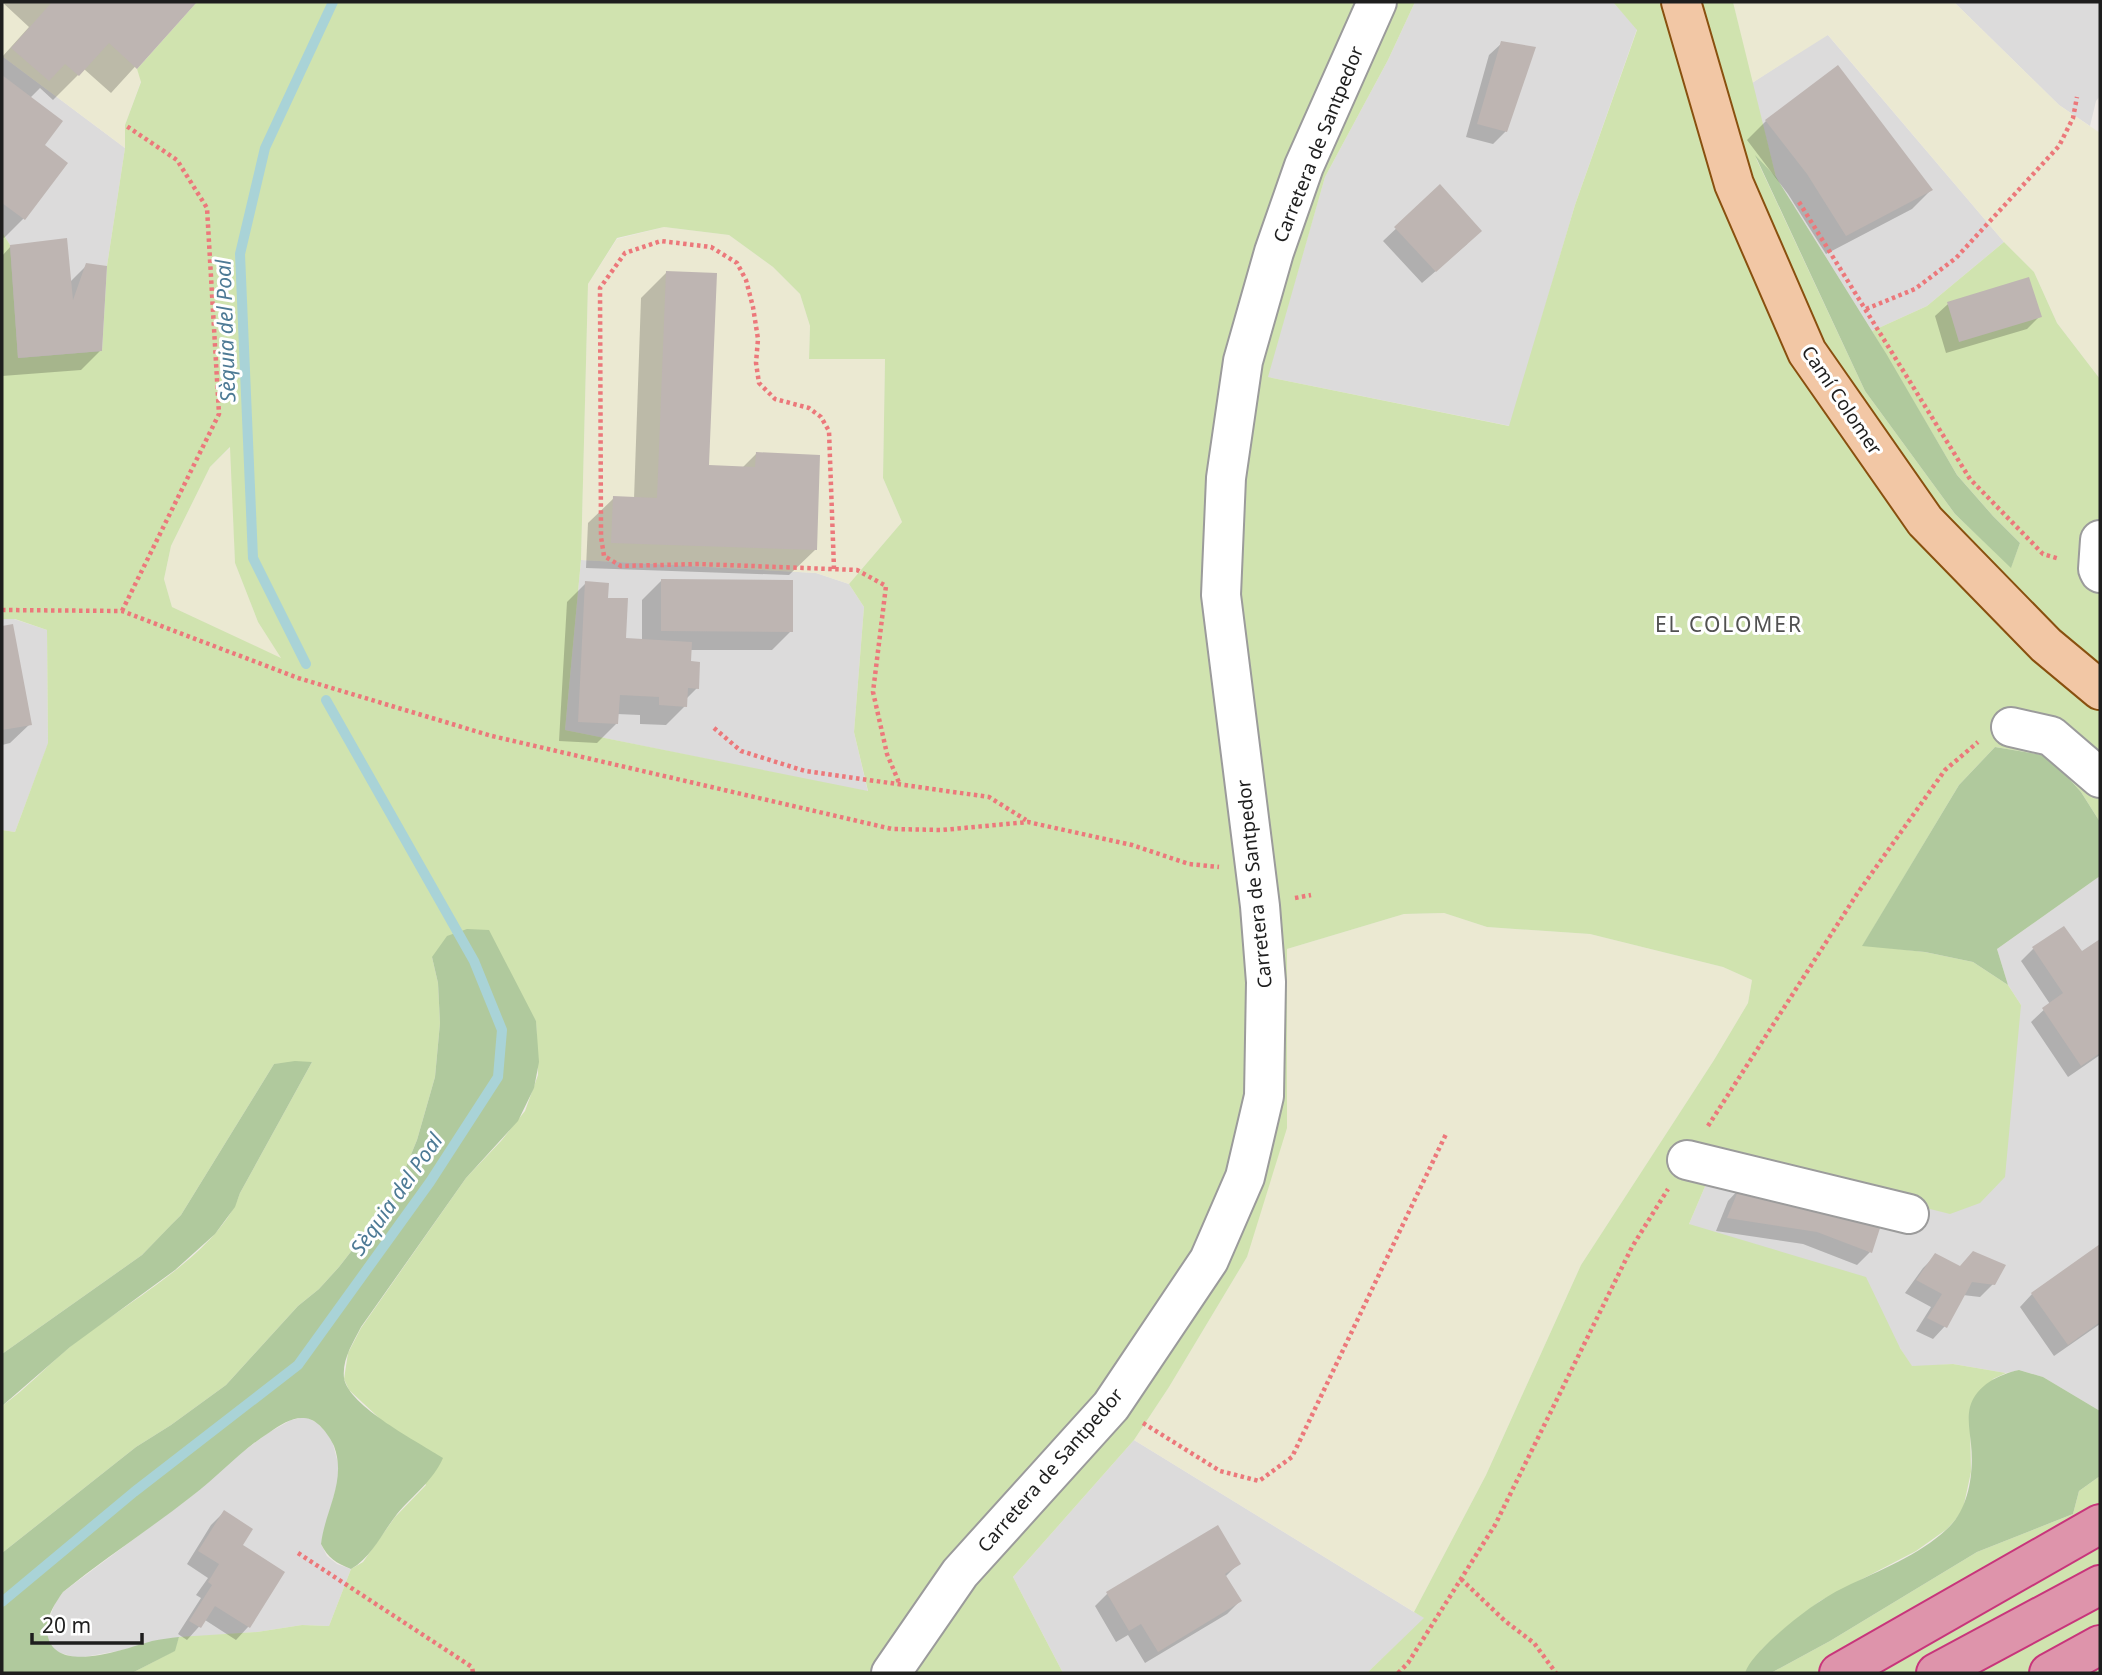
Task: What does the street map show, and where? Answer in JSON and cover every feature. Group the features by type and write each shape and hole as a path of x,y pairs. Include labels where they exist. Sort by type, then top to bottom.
{"highway":[{"path":"1839,1673 2100,1524"},
{"path":"1936,1673 2100,1585"},
{"path":"2049,1673 2100,1645"}],"main road":[{"name":"Camí Colomer","path":"1681,2 1734,184 1807,352 1925,520 2046,645 2100,690"}],"street":[{"name":"Carretera de Santpedor","path":"891,1673 960,1573 1111,1406 1209,1260 1245,1177 1264,1096 1266,982 1254,860 1221,595 1228,465 1243,361 1274,253 1304,166 1377,2"},
{"path":"2011,727 2051,736 2100,778"},
{"path":"1687,1160 1909,1214"}],"path":[{"path":"1866,309 1915,289 1956,258 2059,146 2073,118 2077,97"},
{"path":"122,611 219,414 207,208 177,160 125,125"},
{"path":"1799,202 1970,479 2043,554 2100,561"},
{"path":"834,569 829,431 821,417 808,408 775,399 759,383 756,363 758,339 753,307 746,280 737,263 711,247 661,241 625,253 600,288 601,537 604,556 621,566 699,565 857,570 886,586 873,692 887,754 900,785"},
{"path":"2,610 122,611 298,678 492,736 892,829 942,830 1028,821"},
{"path":"714,728 741,751 792,767 989,797 1028,821 1132,845 1189,864 1226,867 1254,860"},
{"path":"1162,1433 1220,1471 1259,1480 1292,1457 1447,1132"},
{"path":"298,1553 471,1667 473,1673"},
{"path":"1461,1579 1504,1621 1534,1643 1556,1673"}],"shaded area":[{"path":"2,2 197,2 137,68 141,81 125,125 125,148 2,56"},
{"path":"1415,2 1613,2 1637,29 1575,205 1510,426 1267,377 1325,177 1388,60"},
{"path":"1733,2 1954,2 2059,105 2100,133 2100,379 2057,323 2034,272 2004,242 1828,35 1752,83"},
{"path":"1954,2 2100,2 2100,96 2096,101 2090,126 2059,105"},
{"path":"1827,34 2004,242 1927,306 1872,331 1776,177 1752,83"},
{"path":"2,56 125,148 107,266 102,351 18,358 10,245 2,232"},
{"path":"664,227 729,235 773,267 800,294 810,326 809,359 885,358 883,478 902,522 849,584 816,573 581,560 588,284 617,239"},
{"path":"231,447 235,563 258,622 282,659 172,607 164,579 171,546 210,467"},
{"path":"581,560 816,573 849,584 864,607 854,732 868,792 565,730"},
{"path":"2,619 14,619 47,630 48,744 15,832 2,830"},
{"path":"2100,876 2100,1411 2043,1377 2019,1370 2006,1373 1953,1364 1912,1367 1900,1348 1689,1224 1718,1156 2021,1005 2008,985 1997,949"},
{"path":"1444,913 1487,927 1590,934 1723,967 1752,980 1748,1003 1714,1060 1581,1265 1486,1475 1414,1612 1134,1440 1247,1257 1286,981 1287,949 1404,914"},
{"path":"306,1417 327,1433 339,1467 338,1481 321,1544 327,1556 337,1564 351,1569 329,1626 302,1625 257,1632 167,1639 78,1658 54,1651 46,1628 55,1603 63,1592 193,1495 233,1459 268,1433 291,1420"},
{"path":"1134,1440 1425,1618 1367,1673 1063,1673 1013,1577"}],"green space":[{"path":"197,2 1415,2 1388,60 1325,177 1268,377 1509,426 1575,205 1637,30 1613,2 1733,2 1776,177 1756,158 1865,391 1955,514 2011,567 2020,543 1957,475 1872,331 1927,306 2004,242 2034,272 2057,323 2100,379 2100,822 2081,792 2049,756 1995,747 1959,785 1863,945 1925,952 1973,962 2008,985 2021,1005 2005,1177 1980,1203 1950,1214 1718,1156 1689,1224 1866,1277 1900,1348 1912,1366 1953,1364 2006,1373 1993,1379 1970,1420 1971,1472 1963,1509 1956,1519 1947,1529 1916,1551 1820,1601 1762,1649 1745,1673 1367,1673 1424,1618 1414,1612 1486,1475 1581,1265 1714,1060 1748,1003 1752,980 1723,967 1590,934 1487,927 1444,913 1404,914 1287,949 1287,1128 1247,1257 1134,1440 1013,1577 1063,1673 132,1673 174,1651 179,1637 257,1632 302,1625 329,1626 351,1569 363,1562 395,1517 426,1485 378,1417 349,1390 344,1379 348,1353 361,1328 466,1178 525,1111 538,1075 536,1021 432,957 438,983 440,1023 435,1077 417,1140 396,1191 381,1213 339,1267 319,1289 298,1306 226,1385 136,1447 2,1553 2,1406 71,1346 191,1258 212,1237 229,1215 312,1062 274,1064 181,1215 142,1255 2,1354 2,830 15,832 48,743 47,630 15,619 2,619 2,232 10,245 18,358 102,351 107,266 125,148 125,125 141,82 137,69","holes":["664,227 729,235 773,267 800,294 810,326 809,359 885,359 883,478 902,522 849,584 864,607 854,732 868,791 565,730 581,560 588,284 617,238","230,447 235,563 258,622 281,658 172,607 164,579 171,546 210,467"]},
{"path":"1755,155 1776,177 1887,355 1957,475 2020,543 2011,568 1955,514 1865,391"},
{"path":"1995,747 2049,756 2081,792 2100,822 2100,876 1997,949 2008,985 1973,962 1925,952 1862,946 1959,785"},
{"path":"467,929 489,930 536,1021 539,1062 534,1088 518,1121 466,1178 361,1327 349,1351 344,1371 348,1389 358,1400 386,1423 443,1458 439,1466 397,1514 371,1551 351,1569 333,1560 321,1544 337,1483 334,1446 326,1432 309,1419 300,1418 286,1422 259,1439 192,1496 63,1592 48,1619 48,1637 54,1648 65,1655 94,1656 179,1637 175,1651 132,1673 2,1673 2,1553 136,1447 226,1385 298,1306 319,1289 339,1267 396,1191 417,1140 435,1077 440,1023 438,983 432,957 447,936"},
{"path":"312,1062 240,1193 235,1207 215,1234 175,1270 70,1347 2,1406 2,1354 142,1255 181,1215 274,1064"},
{"path":"2019,1370 2043,1377 2100,1411 2100,1476 2079,1491 2073,1514 1977,1552 1830,1641 1771,1673 1745,1673 1764,1647 1806,1611 1835,1592 1911,1555 1947,1529 1965,1501 1971,1478 1969,1416 1973,1399 1990,1382"},
{"path":"2100,1476 2100,1673 1771,1673 1830,1641 1977,1552 2073,1514 2079,1491"}],"building":[{"path":"52,2 197,2 137,69 109,43 79,76 65,64 49,81 11,48"},
{"path":"1501,41 1536,47 1507,132 1477,124"},
{"path":"1838,65 1933,190 1846,236 1807,174 1765,120"},
{"path":"2,75 63,121 45,145 68,163 25,220 2,203"},
{"path":"1440,184 1482,231 1436,272 1394,227"},
{"path":"67,238 73,300 86,263 107,266 102,351 18,358 10,245"},
{"path":"666,271 717,273 709,465 755,467 756,452 820,455 817,550 611,543 613,496 657,498"},
{"path":"2029,277 2042,317 1959,342 1947,302"},
{"path":"661,579 793,580 793,632 661,631"},
{"path":"585,581 609,583 608,598 628,598 626,638 692,642 691,661 700,662 699,689 688,688 687,707 659,705 659,697 620,695 618,724 578,722"},
{"path":"13,624 32,725 2,730 2,626"},
{"path":"2064,926 2082,951 2100,939 2100,1053 2081,1066 2042,1008 2063,993 2032,947"},
{"path":"1740,1186 1881,1225 1872,1253 1817,1232 1727,1218"},
{"path":"2100,1244 2100,1322 2068,1345 2031,1293"},
{"path":"1973,1251 2006,1265 1995,1285 1972,1282 1947,1328 1927,1318 1942,1294 1916,1280 1935,1253 1960,1266"},
{"path":"224,1510 253,1529 243,1545 285,1572 250,1628 215,1606 201,1628 189,1621 212,1585 208,1582 219,1564 198,1551"},
{"path":"1218,1525 1241,1564 1225,1574 1242,1601 1158,1652 1141,1624 1129,1631 1106,1592"}],"waterway":[{"name":"Sèquia del Poal","path":"306,664 253,558 240,254 265,148 333,2"},
{"name":"Sèquia del Poal","path":"2,1602 134,1492 298,1365 430,1182 498,1077 502,1030 474,961 326,700"}],"district":[{"name":"EL COLOMER","path":"1729,624"}]}
